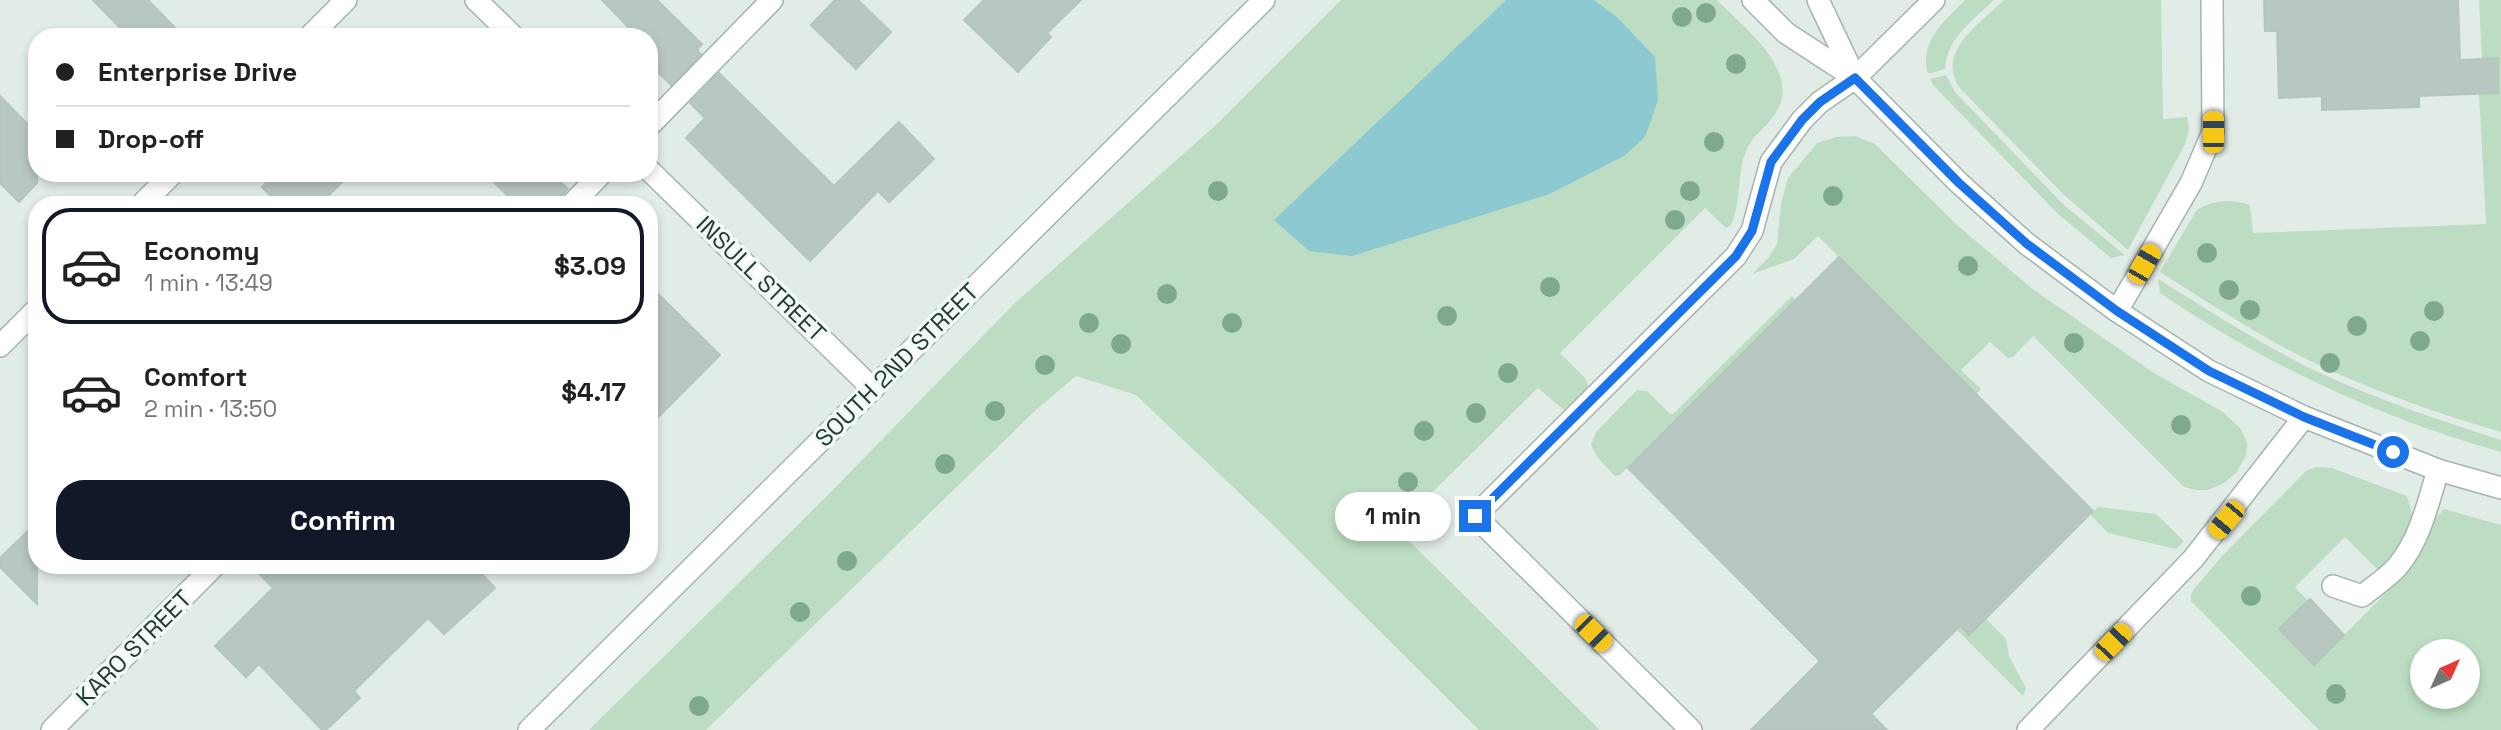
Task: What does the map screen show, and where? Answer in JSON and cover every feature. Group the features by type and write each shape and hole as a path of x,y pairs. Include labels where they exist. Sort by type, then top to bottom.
{"street":[{"path":"318,28 346,0"},
{"path":"476,0 505,28"},
{"path":"658,117 772,0"},
{"name":"SOUTH 2ND STREET","path":"529,730 1264,0"},
{"path":"1753,0 1786,33 1855,78 1959,183 2027,244 2117,311 2209,371 2304,417 2438,470 2501,488"},
{"path":"1818,0 1855,78"},
{"path":"1691,730 1475,516 1736,256 1752,231 1771,162 1802,120 1820,102 1855,78 1934,0"},
{"path":"2117,311 2191,183 2213,132 2213,0"},
{"name":"INSULL STREET","path":"658,179 873,389"},
{"path":"150,196 164,182"},
{"path":"580,196 593,182"},
{"path":"0,346 28,318"},
{"path":"2028,730 2193,559 2304,417"},
{"path":"2333,586 2362,596 2396,569 2410,549 2422,523 2438,470"},
{"name":"KARO STREET","path":"52,730 206,574"}],"green space":[{"path":"1341,0 1506,0 1275,220 1352,255 1550,194 1624,156 1617,17 1594,0 1717,0 1765,49 1781,78 1782,94 1778,109 1751,142 1744,156 1737,206 1731,225 1726,228 1705,208 1560,353 1586,379 1588,387 1564,410 1538,388 1396,528 1600,730 1479,730 1273,525 1136,395 1076,376 1037,409 706,730 589,730 821,502 1014,304 1217,124"},
{"path":"1965,0 1994,0 1956,39 1945,69 1928,74 1926,62 1930,41"},
{"path":"2004,0 2161,0 2163,119 2187,117 2189,129 2185,144 2128,250 2063,194 1959,87 1953,74 1953,61 1957,50 1974,28"},
{"path":"2479,0 2501,0 2501,432 2397,398 2313,362 2246,326 2160,272 2196,211 2222,202 2250,205 2253,233 2486,224 2479,93 2498,93 2498,59 2482,59"},
{"path":"1946,75 1955,92 2064,205 2125,255 2111,258 2058,214 1930,79"},
{"path":"1855,136 1875,144 1958,226 2034,290 2154,373 2223,412 2241,429 2247,443 2246,456 2236,473 2224,483 2208,490 2184,487 2033,336 2013,357 2008,358 1990,342 1961,370 1981,389 1976,394 1818,236 1794,259 1752,274 1769,257 1777,244 1781,204 1788,178 1817,143 1836,137"},
{"path":"2158,279 2299,363 2387,401 2501,440 2501,452 2411,423 2282,366 2160,293"},
{"path":"1792,296 1796,300 1620,475 1615,476 1598,458 1591,445 1596,432 1637,390 1647,391 1673,414"},
{"path":"2317,467 2332,468 2407,496 2412,518 2408,533 2400,547 2378,570 2345,537 2295,587 2308,601 2314,665 2411,568 2426,544 2431,523 2444,509 2501,525 2501,730 2319,730 2191,601 2194,589 2223,555 2307,470"},
{"path":"2098,507 2156,514 2184,541 2176,549 2108,533 2090,514"},
{"path":"1986,619 2006,639 2009,656 2026,688 2023,696 1954,627 1958,623 1969,635"}],"water":[{"path":"1506,0 1594,0 1617,17 1655,57 1658,100 1645,137 1624,156 1550,194 1352,256 1309,251 1274,220"}],"building":[{"path":"93,0 148,0 175,28 120,28"},
{"path":"602,0 657,0 702,44 697,50 701,54 671,85 658,72 658,28 629,28"},
{"path":"835,0 858,0 891,32 856,69 811,25"},
{"path":"984,0 1081,0 1047,33 1051,37 1018,72 964,20"},
{"path":"2264,0 2458,0 2460,60 2498,58 2498,93 2419,96 2419,107 2322,110 2322,96 2279,98 2277,31 2265,31"},
{"path":"719,73 834,186 899,122 934,159 889,202 878,191 810,261 686,138 705,118 690,103"},
{"path":"0,96 28,125 28,182 37,183 19,202 0,183"},
{"path":"267,182 342,182 328,196 270,196 262,187"},
{"path":"494,182 561,182 568,189 561,196 508,196"},
{"path":"1839,257 2093,511 1969,635 1960,626 1871,714 1887,730 1751,730 1820,661 1628,468"},
{"path":"658,294 720,355 658,417"},
{"path":"28,531 28,574 37,574 37,604 0,567 0,558"},
{"path":"260,574 482,574 495,588 444,634 428,618 354,691 360,698 326,730 322,730 259,664 246,677 215,646 273,588"},
{"path":"2310,599 2344,635 2314,665 2279,629"}],"route":[{"path":"1475,516 1736,256 1752,231 1771,162 1782,145 1820,102 1855,78 1959,183 2027,244 2117,311 2209,371 2304,417 2393,452"}]}
